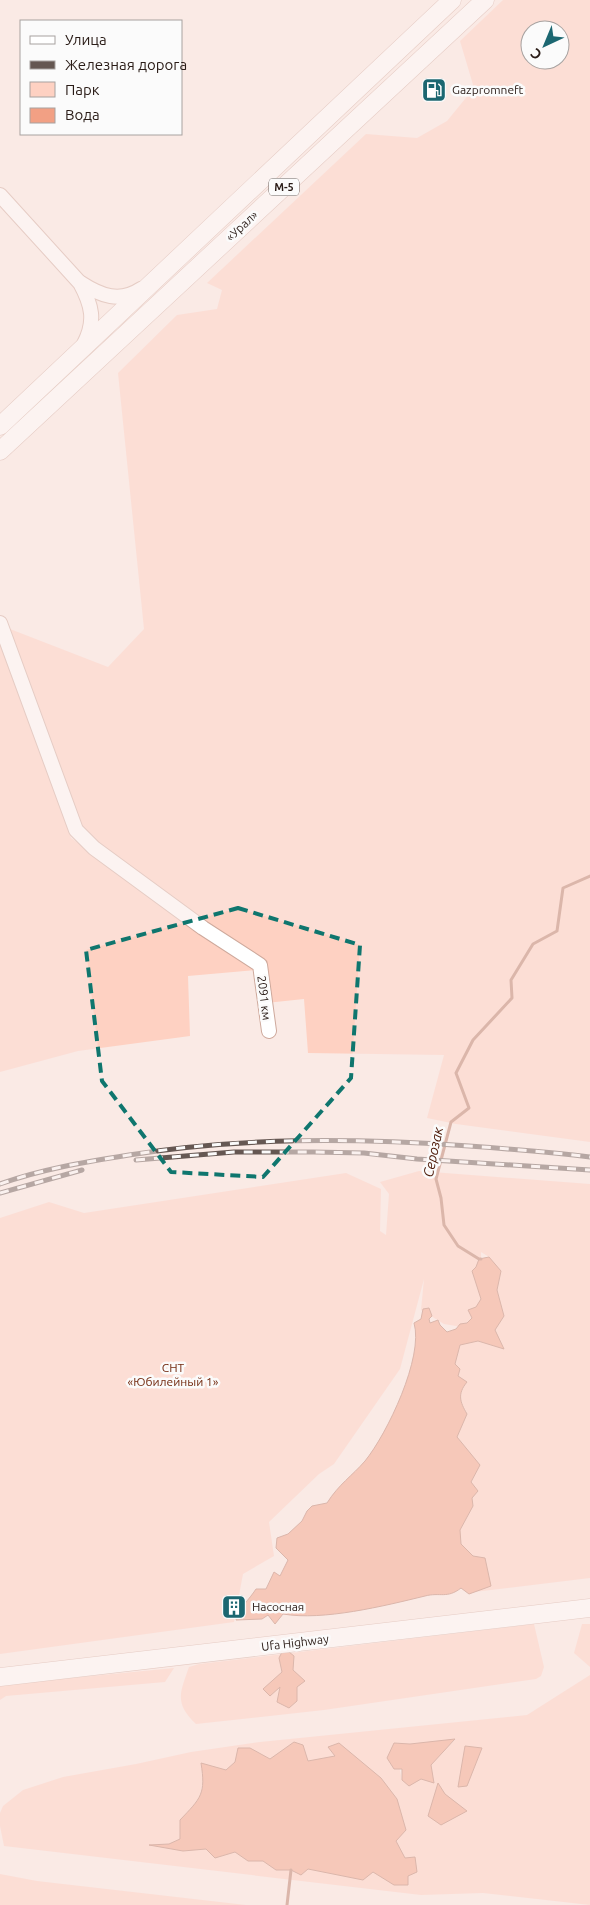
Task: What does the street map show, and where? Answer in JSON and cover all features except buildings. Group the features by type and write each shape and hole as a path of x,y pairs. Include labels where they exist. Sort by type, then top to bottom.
{"main road":[{"name":"«Урал»","path":"0,426 452,0"},
{"name":"«Урал»","path":"0,451 485,0"},
{"name":"Ufa Highway","path":"0,1677 590,1608"}],"street":[{"path":"0,194 80,283 89,300 93,317 90,332 81,351"},
{"path":"80,283 96,293 109,297 122,297 138,291 160,276"},
{"name":"2091 км","path":"0,623 76,830 94,848 203,928 260,965 269,1031"}],"highlighted area":[{"path":"238,908 360,945 351,1078 263,1177 171,1172 102,1081 86,950"}],"green space":[{"path":"503,0 590,0 590,1142 456,1124 427,1118 444,1055 308,1053 304,999 266,1003 262,972 82,831 73,819 10,629 108,667 144,629 118,373 177,315 217,309 222,290 207,283 366,134 417,138 447,121 474,88 460,41"},
{"path":"0,632 71,838 256,970 188,976 190,1036 78,1051 0,1072"},
{"name":"СНТ «Юбилейный 1»","path":"419,1171 590,1184 590,1578 474,1592 461,1544 460,1530 473,1506 471,1482 480,1465 457,1437 467,1414 460,1401 461,1389 455,1364 460,1345 478,1341 503,1349 495,1330 500,1300 497,1290 501,1271 489,1257 481,1252 484,1284 483,1300 472,1317 462,1327 444,1324 421,1310 424,1279 400,1369 334,1464 319,1474 269,1522 274,1556 243,1574 234,1622 0,1654 0,1218 49,1202 84,1213 346,1173 381,1189 380,1231 386,1235 389,1194 380,1182"},
{"path":"534,1624 544,1667 541,1676 536,1679 324,1710 196,1724 184,1710 182,1704 181,1691 189,1667 199,1664"},
{"path":"582,1624 590,1624 590,1667 574,1653"},
{"path":"174,1668 165,1682 6,1696 0,1700 0,1685"},
{"path":"590,1675 590,1905 483,1893 421,1895 4,1846 0,1826 0,1813 3,1806 23,1790 63,1777 191,1752 260,1742 527,1715","holes":["455,1740 431,1765 402,1780 394,1743 410,1744","303,1745 308,1761 335,1756 396,1841 405,1858 395,1885 373,1872 363,1880 308,1869 301,1875 291,1870 276,1870 263,1861 248,1861 235,1852 215,1858 206,1849 183,1851 152,1845 169,1844 180,1839 180,1820 200,1800 203,1778 226,1770 250,1748 270,1759"]},
{"path":"0,1874 37,1881 246,1905 0,1905"}],"water":[{"path":"489,1257 501,1271 497,1290 504,1316 495,1330 504,1349 478,1341 460,1345 455,1364 460,1369 458,1376 467,1382 462,1390 461,1398 467,1414 457,1437 480,1465 471,1482 478,1491 472,1498 473,1506 460,1530 461,1544 473,1556 485,1558 491,1586 469,1594 461,1588 452,1593 430,1595 373,1608 335,1614 299,1616 283,1614 275,1624 268,1615 262,1619 236,1620 256,1589 266,1589 274,1572 280,1576 288,1560 276,1548 277,1538 288,1534 302,1521 312,1506 327,1503 374,1449 402,1395 414,1355 416,1338 414,1323 421,1319 423,1309 429,1308 432,1316 429,1319 430,1323 438,1320 447,1332 456,1329 460,1324 467,1323 472,1318 468,1310 476,1307 481,1299 472,1271 479,1259"},
{"path":"284,1648 294,1656 293,1670 305,1681 297,1687 297,1701 289,1708 277,1702 280,1687 270,1696 263,1689 282,1672 279,1658"},
{"path":"455,1739 431,1765 434,1783 421,1779 409,1786 402,1780 402,1769 394,1769 387,1758 394,1743 410,1744"},
{"path":"294,1742 303,1745 308,1761 335,1756 328,1747 339,1743 381,1778 397,1799 406,1830 396,1841 405,1858 415,1857 417,1872 408,1876 408,1885 394,1885 373,1872 363,1880 308,1869 301,1875 291,1870 276,1870 263,1861 248,1861 235,1852 215,1858 206,1849 183,1851 149,1845 169,1844 180,1839 180,1820 193,1806 202,1789 201,1763 226,1770 235,1762 238,1748 250,1748 270,1759"},
{"path":"465,1746 482,1748 467,1786 458,1787"},
{"path":"438,1783 445,1794 467,1811 441,1825 428,1816"}],"waterway":[{"name":"Серозак","path":"481,1259 458,1246 444,1225 441,1198 436,1179 451,1122 469,1108 456,1073 473,1040 512,998 511,980 533,944 557,931 563,888 590,876"},
{"path":"287,1905 291,1870"}],"railway":[{"path":"0,1184 80,1163 171,1149 256,1142 426,1143 515,1149 590,1157"},
{"path":"136,1160 234,1152 364,1153 417,1159 590,1170"},
{"path":"0,1193 82,1170"}],"place":[{"name":"Gazpromneft","path":"434,90"},
{"name":"Насосная","path":"234,1607"}]}
